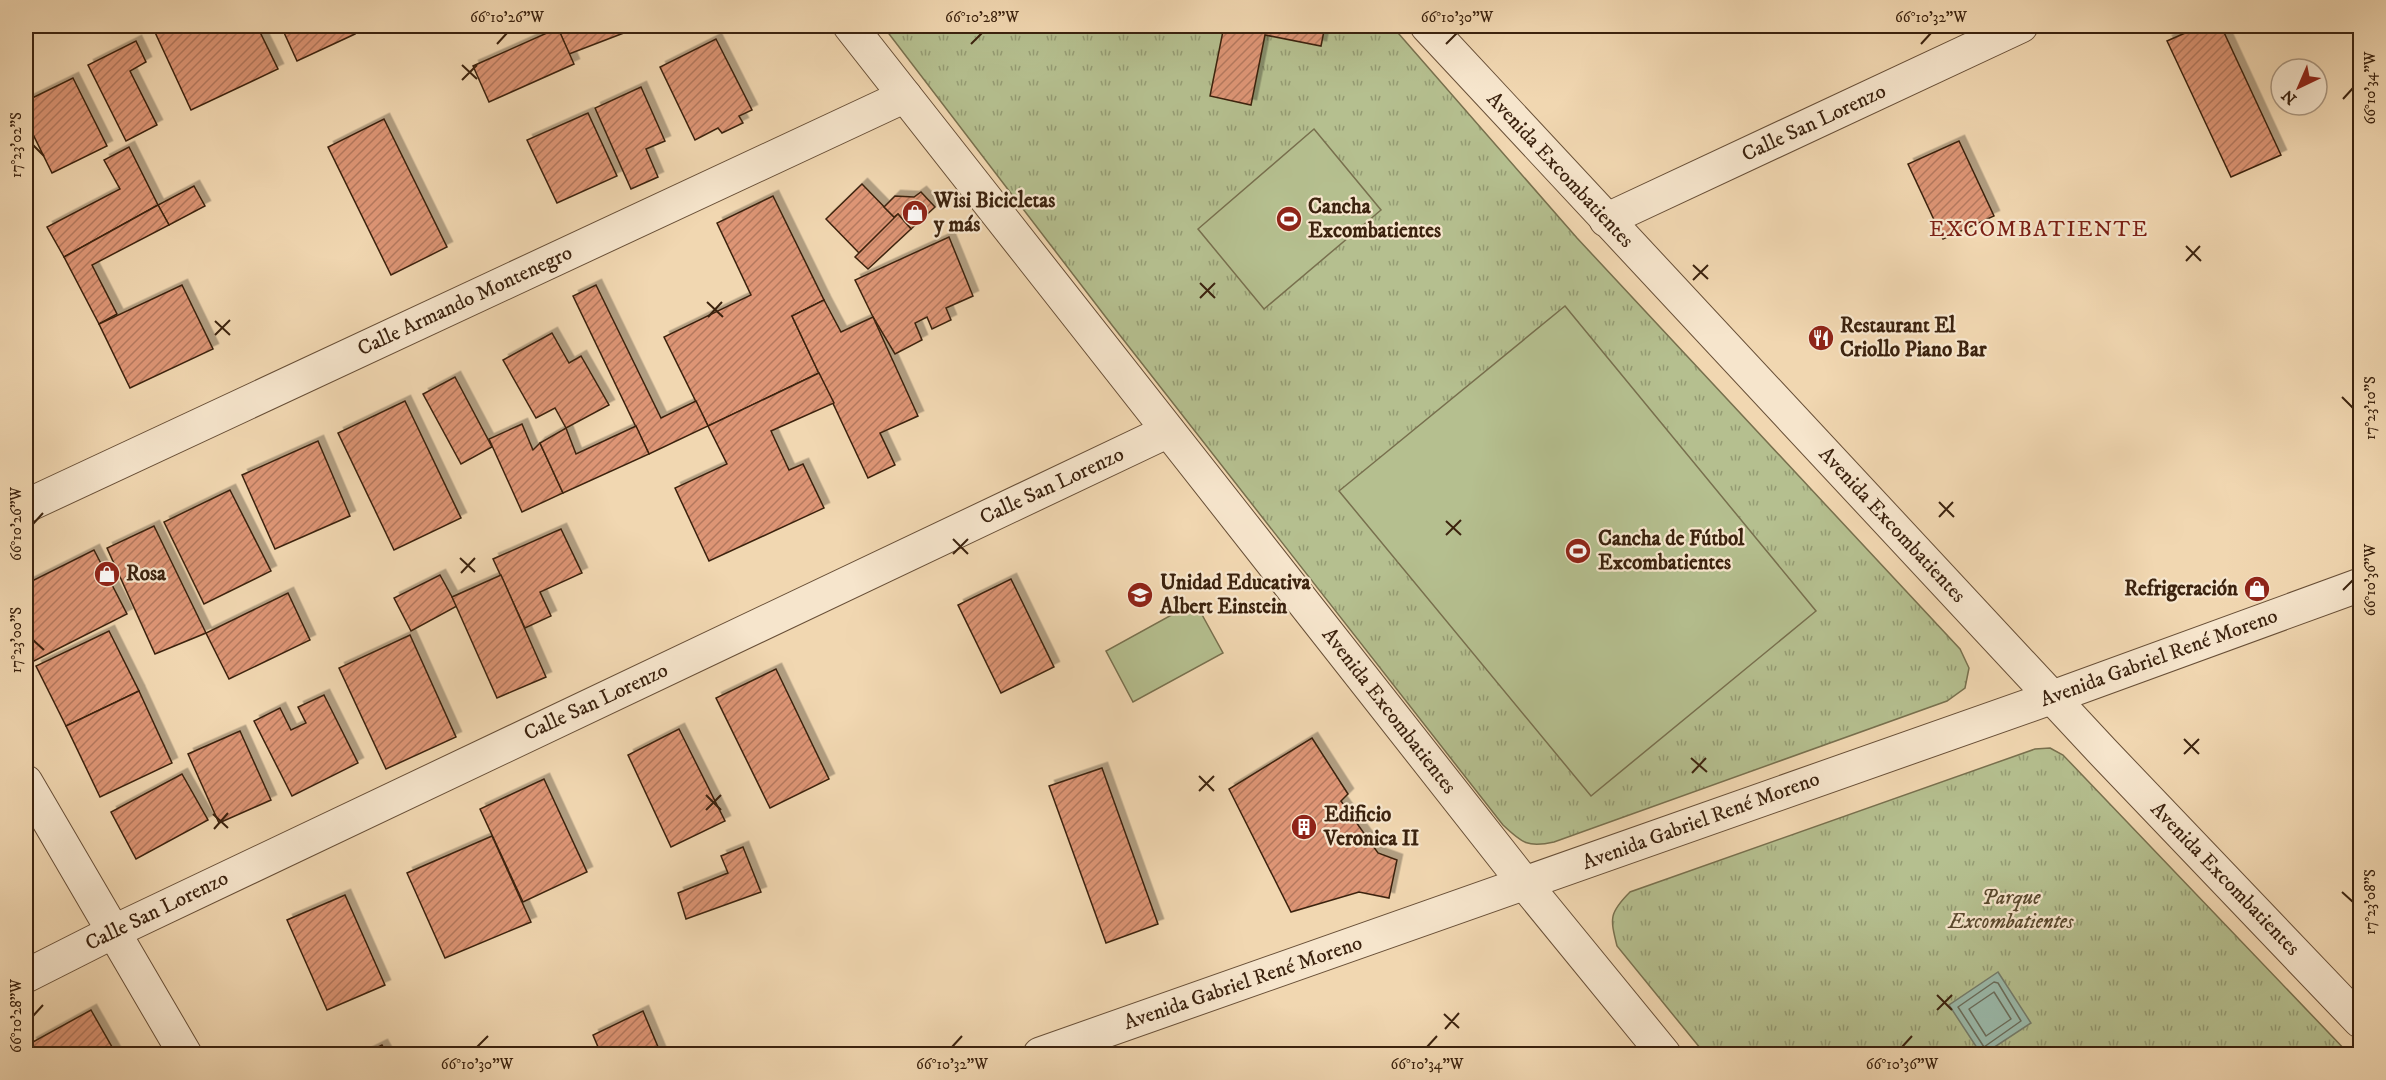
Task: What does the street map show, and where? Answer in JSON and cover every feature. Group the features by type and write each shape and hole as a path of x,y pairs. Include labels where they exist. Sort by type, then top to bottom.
{"street":[{"name":"Avenida Excombatientes","path":"850,26 1525,884 1664,1054"},
{"name":"Avenida Excombatientes","path":"1427,26 2103,752 2361,1021"},
{"name":"Calle San Lorenzo","path":"1606,220 2021,26"},
{"name":"Calle Armando Montenegro","path":"26,506 905,96"},
{"name":"Calle San Lorenzo","path":"26,976 113,932 1168,431"},
{"name":"Avenida Gabriel René Moreno","path":"1040,1054 2053,697 2361,585"},
{"path":"26,782 185,1054"}],"green space":[{"path":"883,26 1392,26 1577,238 1960,649 1969,668 1965,688 1947,701 1554,842 1531,844 1521,840 1503,825 1108,320"},
{"name":"Cancha Excombatientes","path":"1314,129 1381,210 1264,309 1198,229"},
{"name":"Cancha de Fútbol Excombatientes","path":"1565,306 1816,611 1591,796 1339,491"},
{"path":"1195,602 1223,653 1133,702 1106,651"},
{"name":"Parque Excombatientes","path":"2050,748 2063,755 2349,1054 1705,1054 1617,946 1613,916 1618,905 1630,892 2035,749"}],"water":[{"path":"1998,972 2031,1023 1981,1054 1949,1005"}],"building":[{"path":"159,26 257,26 278,69 191,110 153,28"},
{"path":"281,26 352,26 355,34 297,61"},
{"path":"564,26 642,26 569,54 558,28"},
{"path":"1224,26 1325,26 1321,46 1265,35 1251,105 1210,96"},
{"path":"2201,26 2221,26 2281,155 2231,177 2167,41"},
{"path":"558,28 574,64 489,102 473,66"},
{"path":"716,39 752,110 739,116 743,123 722,133 718,128 695,140 660,67"},
{"path":"136,41 146,62 130,71 157,125 126,141 88,65"},
{"path":"73,78 107,146 52,173 26,120 26,101"},
{"path":"641,87 665,141 646,149 658,177 631,189 595,108"},
{"path":"588,113 617,176 557,203 527,140"},
{"path":"384,119 447,247 391,275 328,147"},
{"path":"1959,141 1994,216 1943,239 1908,164"},
{"path":"129,147 158,205 64,257 47,227 120,189 104,160"},
{"path":"862,184 895,218 859,253 826,219"},
{"path":"194,186 205,206 169,225 158,205"},
{"path":"921,192 935,207 911,229 898,214 894,217 884,207 895,196 914,197"},
{"path":"773,196 824,300 792,316 819,373 708,426 664,337 751,295 717,223"},
{"path":"158,205 169,225 92,265 117,314 99,324 64,257"},
{"path":"898,214 911,229 868,269 855,257"},
{"path":"949,237 973,296 946,308 951,320 932,329 927,317 915,323 922,340 895,354 855,280"},
{"path":"182,285 213,349 130,388 99,324"},
{"path":"596,285 661,418 696,401 708,426 649,454 573,296"},
{"path":"824,300 841,332 873,317 918,416 880,433 895,465 868,478 792,316"},
{"path":"552,333 569,363 581,356 609,405 566,428 555,408 536,418 503,360"},
{"path":"819,373 834,403 771,431 789,470 803,464 824,508 709,561 675,488 727,464 708,426"},
{"path":"455,377 492,447 461,464 423,394"},
{"path":"405,401 461,518 394,550 338,433"},
{"path":"522,424 533,450 540,443 563,493 522,512 489,439"},
{"path":"636,426 649,454 563,493 540,443 566,428 576,454"},
{"path":"318,441 350,516 275,549 242,475"},
{"path":"230,490 271,571 204,604 164,522"},
{"path":"154,526 206,633 155,654 107,548"},
{"path":"561,529 582,573 540,592 551,616 525,628 493,559"},
{"path":"94,550 127,614 26,665 26,584"},
{"path":"440,575 457,606 411,631 394,598"},
{"path":"501,575 546,677 497,698 452,597"},
{"path":"1011,579 1054,667 1001,693 958,605"},
{"path":"288,593 310,640 229,679 206,633"},
{"path":"109,631 139,691 66,726 36,666"},
{"path":"410,635 456,737 386,769 339,668"},
{"path":"776,669 829,779 770,808 716,698"},
{"path":"139,691 172,763 100,797 66,726"},
{"path":"324,695 358,763 292,796 254,721 280,708 291,730 306,723 298,707"},
{"path":"679,729 725,821 671,847 628,755"},
{"path":"240,731 271,800 219,823 188,754"},
{"name":"Edificio Veronica II","path":"1312,738 1348,794 1341,801 1378,853 1397,860 1389,898 1359,892 1291,912 1229,789"},
{"path":"1102,768 1158,924 1106,943 1049,786"},
{"path":"182,774 208,820 136,859 111,812"},
{"path":"544,779 587,872 523,902 480,809"},
{"path":"492,836 531,922 445,958 407,873"},
{"path":"743,847 761,892 686,919 678,893 728,873 721,856"},
{"path":"345,895 385,985 327,1010 287,920"},
{"path":"91,1010 116,1054 37,1054 31,1043"},
{"path":"643,1011 661,1054 601,1054 593,1035"},
{"path":"382,1045 387,1054 364,1054"}],"place":[{"name":"Wisi Bicicletas y más","path":"915,213"},
{"name":"Cancha Excombatientes","path":"1289,219"},
{"name":"Restaurant El Criollo Piano Bar","path":"1821,338"},
{"name":"Cancha de Fútbol Excombatientes","path":"1578,551"},
{"name":"Rosa","path":"107,574"},
{"name":"Refrigeración","path":"2257,589"},
{"name":"Unidad Educativa Albert Einstein","path":"1140,595"},
{"name":"Edificio Veronica II","path":"1304,827"}],"district":[{"name":"EXCOMBATIENTE","path":"2039,229"}]}
